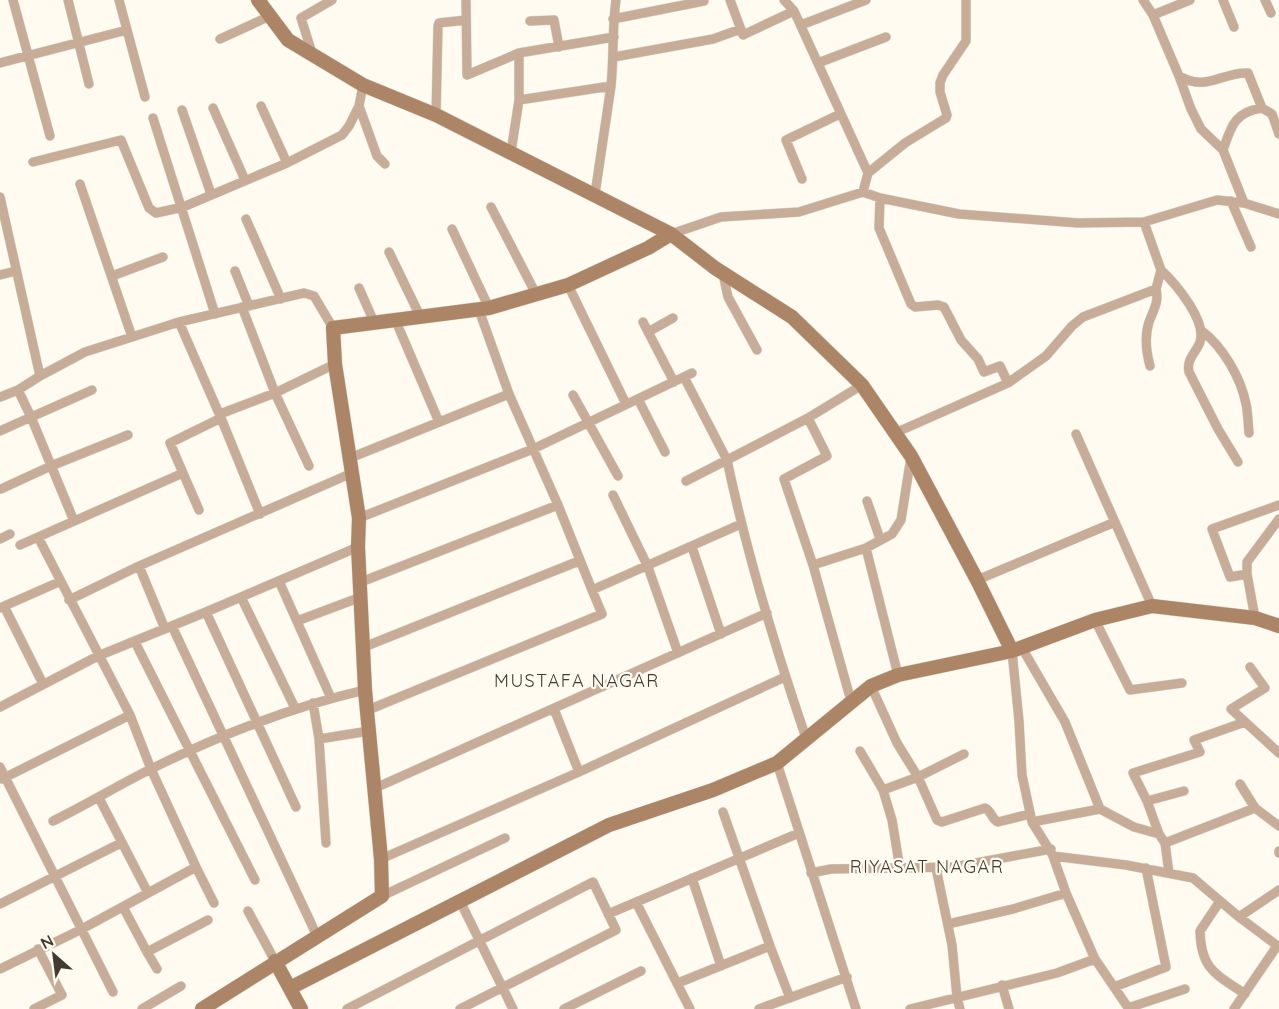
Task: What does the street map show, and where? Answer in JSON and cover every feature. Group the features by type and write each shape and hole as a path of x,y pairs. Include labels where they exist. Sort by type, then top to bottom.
{"street":[{"path":"13,0 50,136"},
{"path":"68,0 89,84"},
{"path":"119,0 145,97"},
{"path":"258,0 288,40 363,85 436,115 671,234 723,274 792,317 862,385 911,456 1017,650 1065,722 1100,809"},
{"path":"312,53 302,18 333,0"},
{"path":"466,0 467,75 519,53 614,38"},
{"path":"595,194 611,86 614,57 613,19 616,0"},
{"path":"730,0 743,35 794,11"},
{"path":"784,0 794,11 801,25 868,173"},
{"path":"801,25 866,0"},
{"path":"863,192 868,173 904,143 946,118 940,83 966,41 966,0"},
{"path":"1143,0 1153,15 1196,119 1201,129 1223,150 1244,203"},
{"path":"1153,15 1190,0"},
{"path":"1223,0 1234,27"},
{"path":"1265,0 1271,13"},
{"path":"613,19 704,1"},
{"path":"220,39 270,15"},
{"path":"436,115 438,26 439,23 466,20"},
{"path":"530,21 555,20 559,47"},
{"path":"614,57 713,39 741,29"},
{"path":"0,63 127,30"},
{"path":"818,63 886,37"},
{"path":"511,152 519,100 519,53"},
{"path":"1179,76 1189,82 1206,83 1248,73 1262,108 1272,114 1279,134"},
{"path":"33,162 121,140 148,208 156,213 183,207 287,163 342,135 358,106 363,85"},
{"path":"519,100 611,86"},
{"path":"261,106 287,163"},
{"path":"358,106 377,156 385,164"},
{"path":"213,108 245,180"},
{"path":"1223,150 1232,124 1248,112 1262,108"},
{"path":"182,111 211,194"},
{"path":"802,178 786,140 788,137 840,114"},
{"path":"153,118 216,314"},
{"path":"80,184 132,337"},
{"path":"333,328 395,318 484,309 568,285 648,248 671,234 721,217 799,212 863,192 880,198 959,214 1078,223 1144,222 1200,203 1217,200 1244,203 1279,214"},
{"path":"0,197 40,376"},
{"path":"880,198 879,228 911,304 915,307 938,305 944,307 961,340 978,359 984,372 1000,366 1008,383"},
{"path":"1231,201 1251,248"},
{"path":"491,207 536,294"},
{"path":"246,219 281,299"},
{"path":"1144,222 1161,270 1176,284 1200,324 1202,331 1198,346 1188,365 1189,372 1238,462"},
{"path":"368,710 602,614 558,505 509,394 484,309 452,229"},
{"path":"389,252 420,316"},
{"path":"112,276 163,257"},
{"path":"1150,366 1146,352 1146,333 1158,302 1156,289 1161,270"},
{"path":"0,275 16,271"},
{"path":"235,272 275,393 309,466"},
{"path":"723,274 728,297 757,350"},
{"path":"568,285 626,404"},
{"path":"359,288 374,322"},
{"path":"895,433 1008,383 1046,356 1083,317 1156,289"},
{"path":"0,397 18,390 85,352 179,322 304,293 314,296 333,328 335,364 359,518 358,547 365,690 381,859 382,896"},
{"path":"395,318 439,422"},
{"path":"648,332 673,318"},
{"path":"179,322 260,514"},
{"path":"643,322 674,382"},
{"path":"1202,331 1213,339 1232,367 1246,404 1250,433"},
{"path":"199,510 170,443 220,416 335,364"},
{"path":"359,518 532,449 688,375 727,460 741,524 766,614 806,738"},
{"path":"686,481 808,418 862,385"},
{"path":"18,390 32,417 74,521"},
{"path":"0,432 92,390"},
{"path":"350,458 509,394"},
{"path":"573,395 618,476"},
{"path":"638,399 665,452"},
{"path":"808,418 827,456 784,479 813,565 851,701"},
{"path":"1076,434 1152,606"},
{"path":"2,489 51,466 128,435"},
{"path":"813,565 866,548 892,534 901,520 911,456"},
{"path":"20,545 183,472"},
{"path":"69,600 139,566 352,473"},
{"path":"613,495 648,567 678,653"},
{"path":"867,501 880,539"},
{"path":"1247,574 1230,577 1212,529 1279,504"},
{"path":"361,582 558,505"},
{"path":"1255,618 1247,562 1279,519"},
{"path":"977,580 1115,522"},
{"path":"592,590 741,524"},
{"path":"0,539 10,534"},
{"path":"38,537 59,582 130,715 151,769 214,903"},
{"path":"0,707 98,656 358,547"},
{"path":"692,547 721,634"},
{"path":"866,548 898,675"},
{"path":"363,647 579,561"},
{"path":"139,566 223,736 317,936"},
{"path":"279,581 331,698"},
{"path":"43,684 2,607 59,582"},
{"path":"241,597 295,708"},
{"path":"297,621 361,597"},
{"path":"290,988 609,825 713,790 777,764 871,686 898,675 1017,650 1095,620 1152,606 1255,618 1279,626"},
{"path":"206,612 297,807"},
{"path":"373,789 766,614"},
{"path":"1095,620 1130,690 1182,683"},
{"path":"135,642 255,879"},
{"path":"1017,650 1022,775 1031,818 1052,853 1066,893 1095,959 1129,1008 1185,989"},
{"path":"1250,667 1265,688 1231,708 1279,753"},
{"path":"381,859 579,772 785,677"},
{"path":"871,686 897,743 918,777 937,820 942,822 985,808 998,822 1100,809 1134,827 1162,838 1255,808"},
{"path":"53,821 151,769 258,721 295,708 365,690"},
{"path":"313,703 319,739 326,843"},
{"path":"554,709 579,772"},
{"path":"3,779 130,715"},
{"path":"1169,873 1162,838 1133,773 1200,752 1194,740 1245,722"},
{"path":"319,739 369,731"},
{"path":"860,751 883,790 892,820 900,869"},
{"path":"883,790 918,777 964,754"},
{"path":"777,764 856,1009"},
{"path":"0,767 3,779 113,992"},
{"path":"1240,784 1255,808 1279,826"},
{"path":"1147,801 1184,791"},
{"path":"99,798 148,893"},
{"path":"723,813 790,998"},
{"path":"608,914 799,833"},
{"path":"211,1007 275,962 382,896 505,838"},
{"path":"0,904 121,843"},
{"path":"811,873 831,869 954,867 1052,853 1193,878 1278,946 1234,1009"},
{"path":"0,969 80,930 196,867"},
{"path":"936,868 948,924 960,1009"},
{"path":"1114,987 1166,967 1146,868"},
{"path":"692,878 721,966"},
{"path":"347,1009 593,882 616,930 460,1009"},
{"path":"1239,916 1279,890"},
{"path":"948,924 1013,909 1066,893"},
{"path":"460,901 513,1009"},
{"path":"1220,901 1200,931 1207,964 1212,972 1245,993"},
{"path":"636,902 690,1009"},
{"path":"123,907 157,969"},
{"path":"248,911 301,1009"},
{"path":"147,952 208,920"},
{"path":"678,983 770,946"},
{"path":"34,1009 62,995 38,949"},
{"path":"910,1009 1058,973 1095,959"},
{"path":"564,1009 642,971"},
{"path":"759,1009 846,977"},
{"path":"145,1008 181,986"},
{"path":"1002,986 1009,1009"}],"district":[{"name":"MUSTAFA NAGAR","path":"577,680"},
{"name":"RIYASAT NAGAR","path":"927,866"}]}
